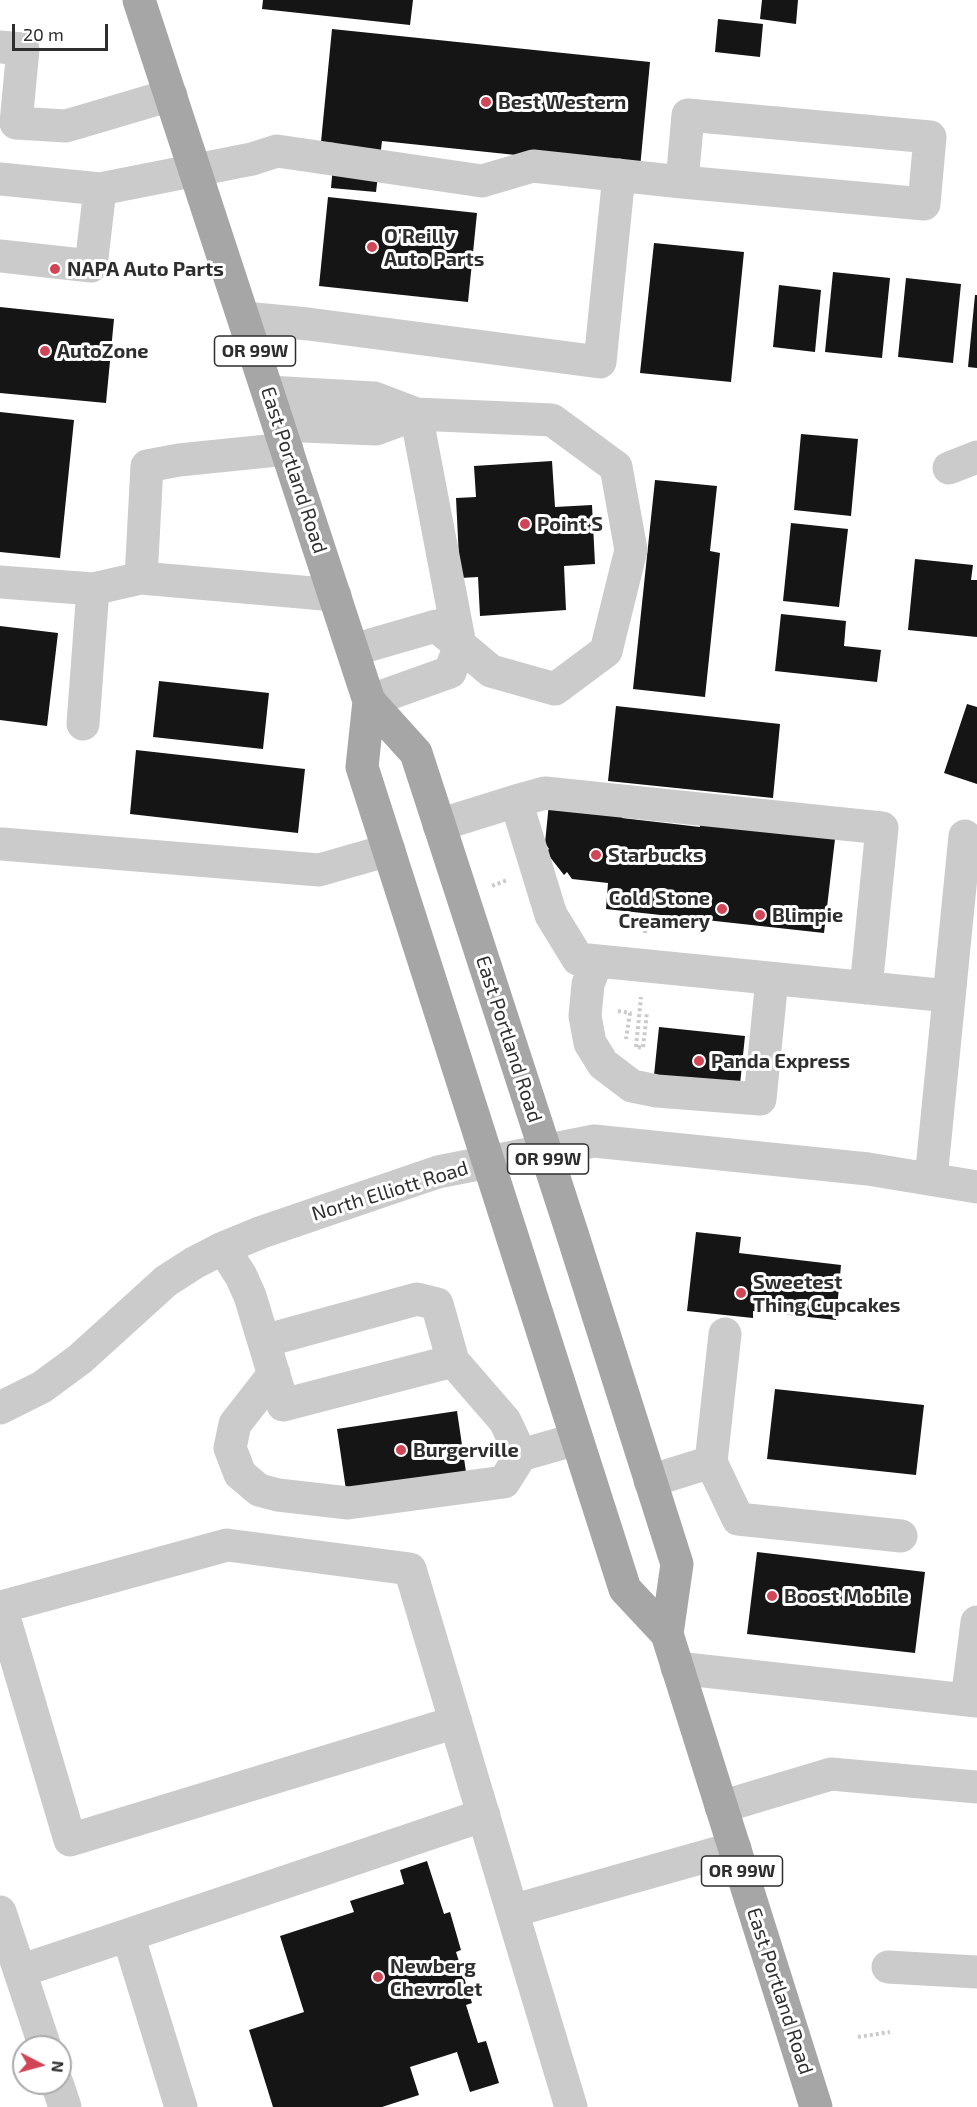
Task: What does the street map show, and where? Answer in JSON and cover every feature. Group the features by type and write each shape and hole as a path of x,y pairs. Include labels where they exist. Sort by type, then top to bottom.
{"main road":[{"name":"East Portland Road","path":"139,0 369,701 362,767 577,1440 625,1589 666,1634 816,2107"},
{"name":"East Portland Road","path":"369,701 416,753 651,1481 677,1564 666,1634"}],"street":[{"path":"0,47 23,49 16,123 66,126 171,95"},
{"path":"0,179 100,189 252,159 277,151 482,182 533,166 619,176 682,182 924,204 930,137 688,115 682,182"},
{"path":"244,318 308,324 600,362 619,176"},
{"path":"0,256 91,266 100,189"},
{"path":"268,392 374,398 416,414 552,420 616,467 631,550 606,651 555,689 491,671 436,626 353,650"},
{"path":"141,578 147,466 283,437 376,429 416,414"},
{"path":"369,701 450,672 460,645 416,414"},
{"path":"0,582 93,590 141,578 335,595"},
{"path":"83,724 93,590"},
{"path":"440,825 545,793 882,828 866,988"},
{"path":"516,801 551,915 578,959 949,996"},
{"path":"931,1179 965,836"},
{"path":"2,844 319,870 389,849"},
{"path":"597,961 588,984 585,1016 590,1043 603,1064 632,1086 657,1091 760,1099 772,979"},
{"name":"North Elliott Road","path":"0,1408 42,1387 80,1359 166,1281 194,1263 223,1248 302,1217 438,1172 594,1141 868,1169 977,1187"},
{"path":"223,1248 250,1296 283,1405 453,1361"},
{"path":"264,1341 417,1299 437,1304 453,1361 505,1421 521,1455"},
{"path":"725,1334 711,1462 738,1519 901,1536"},
{"path":"274,1374 235,1424 230,1448 240,1474 259,1490 278,1495 348,1503 504,1482 521,1455 577,1440"},
{"path":"651,1481 711,1462"},
{"path":"456,1722 70,1840 1,1607 227,1545 410,1569 484,1815 571,2107"},
{"path":"677,1668 972,1700 977,1622"},
{"path":"721,1807 831,1774 977,1787"},
{"path":"20,1971 484,1815"},
{"path":"512,1911 735,1848"},
{"path":"1,1917 41,2035"},
{"path":"128,1935 181,2107"},
{"path":"888,1967 977,1972"}],"path":[{"path":"636,1047 640,1006"},
{"path":"609,1010 630,1013 626,1046 643,1048 647,1012"},
{"path":"858,2037 890,2032"}],"building":[{"path":"263,0 413,0 410,25 262,9"},
{"path":"762,0 798,0 796,24 760,19"},
{"path":"718,19 763,24 760,57 715,52"},
{"name":"Best Western","path":"332,29 650,62 640,168 382,141 376,192 331,188 335,143 321,142"},
{"path":"328,197 477,213 468,302 319,286"},
{"path":"654,243 744,252 731,382 640,373"},
{"path":"833,272 890,278 882,358 825,352"},
{"path":"906,278 961,284 953,363 898,357"},
{"path":"779,285 821,290 815,352 773,347"},
{"path":"975,295 977,295 977,368 968,367"},
{"path":"0,307 114,319 106,403 0,393"},
{"path":"0,412 74,420 60,558 0,552"},
{"path":"801,434 858,439 851,516 794,510"},
{"path":"552,461 555,507 592,505 595,564 564,566 566,610 480,616 478,577 460,578 456,498 476,497 474,466"},
{"path":"655,480 717,486 710,551 720,553 705,697 633,689"},
{"path":"791,523 848,529 839,607 783,601"},
{"path":"915,559 973,565 971,580 977,580 977,637 908,630"},
{"path":"781,614 846,621 844,646 881,650 877,682 775,671"},
{"path":"0,626 58,633 47,726 0,720"},
{"path":"159,681 269,693 263,749 153,737"},
{"path":"967,704 977,707 977,784 944,773"},
{"path":"616,706 780,724 773,798 608,781"},
{"path":"136,750 305,769 298,833 130,814"},
{"path":"549,803 623,811 622,818 835,839 824,933 606,909 608,883 572,879 567,872 564,875 546,852 549,849 545,843"},
{"name":"Panda Express","path":"659,1027 745,1036 739,1094 653,1085"},
{"path":"696,1232 741,1237 739,1253 841,1265 836,1320 753,1311 753,1318 687,1311"},
{"path":"775,1389 924,1405 916,1475 767,1459"},
{"name":"Burgerville","path":"457,1411 466,1472 346,1490 337,1429"},
{"path":"757,1552 925,1572 915,1653 747,1634"},
{"name":"Newberg Chevrolet","path":"427,1861 444,1914 450,1912 461,1950 456,1952 472,2003 466,2005 478,2043 486,2041 499,2083 470,2092 457,2052 410,2067 419,2095 382,2107 273,2107 249,2030 304,2012 280,1936 354,1912 350,1901 404,1884 400,1870"}],"place":[{"name":"Best Western","path":"486,102"},
{"name":"O'Reilly Auto Parts","path":"372,247"},
{"name":"NAPA Auto Parts","path":"55,269"},
{"name":"AutoZone","path":"45,351"},
{"name":"Point S","path":"525,524"},
{"name":"Starbucks","path":"596,855"},
{"name":"Cold Stone Creamery","path":"722,909"},
{"name":"Blimpie","path":"760,915"},
{"name":"Panda Express","path":"699,1061"},
{"name":"Sweetest Thing Cupcakes","path":"741,1293"},
{"name":"Burgerville","path":"401,1450"},
{"name":"Boost Mobile","path":"772,1596"},
{"name":"Newberg Chevrolet","path":"378,1977"}]}
